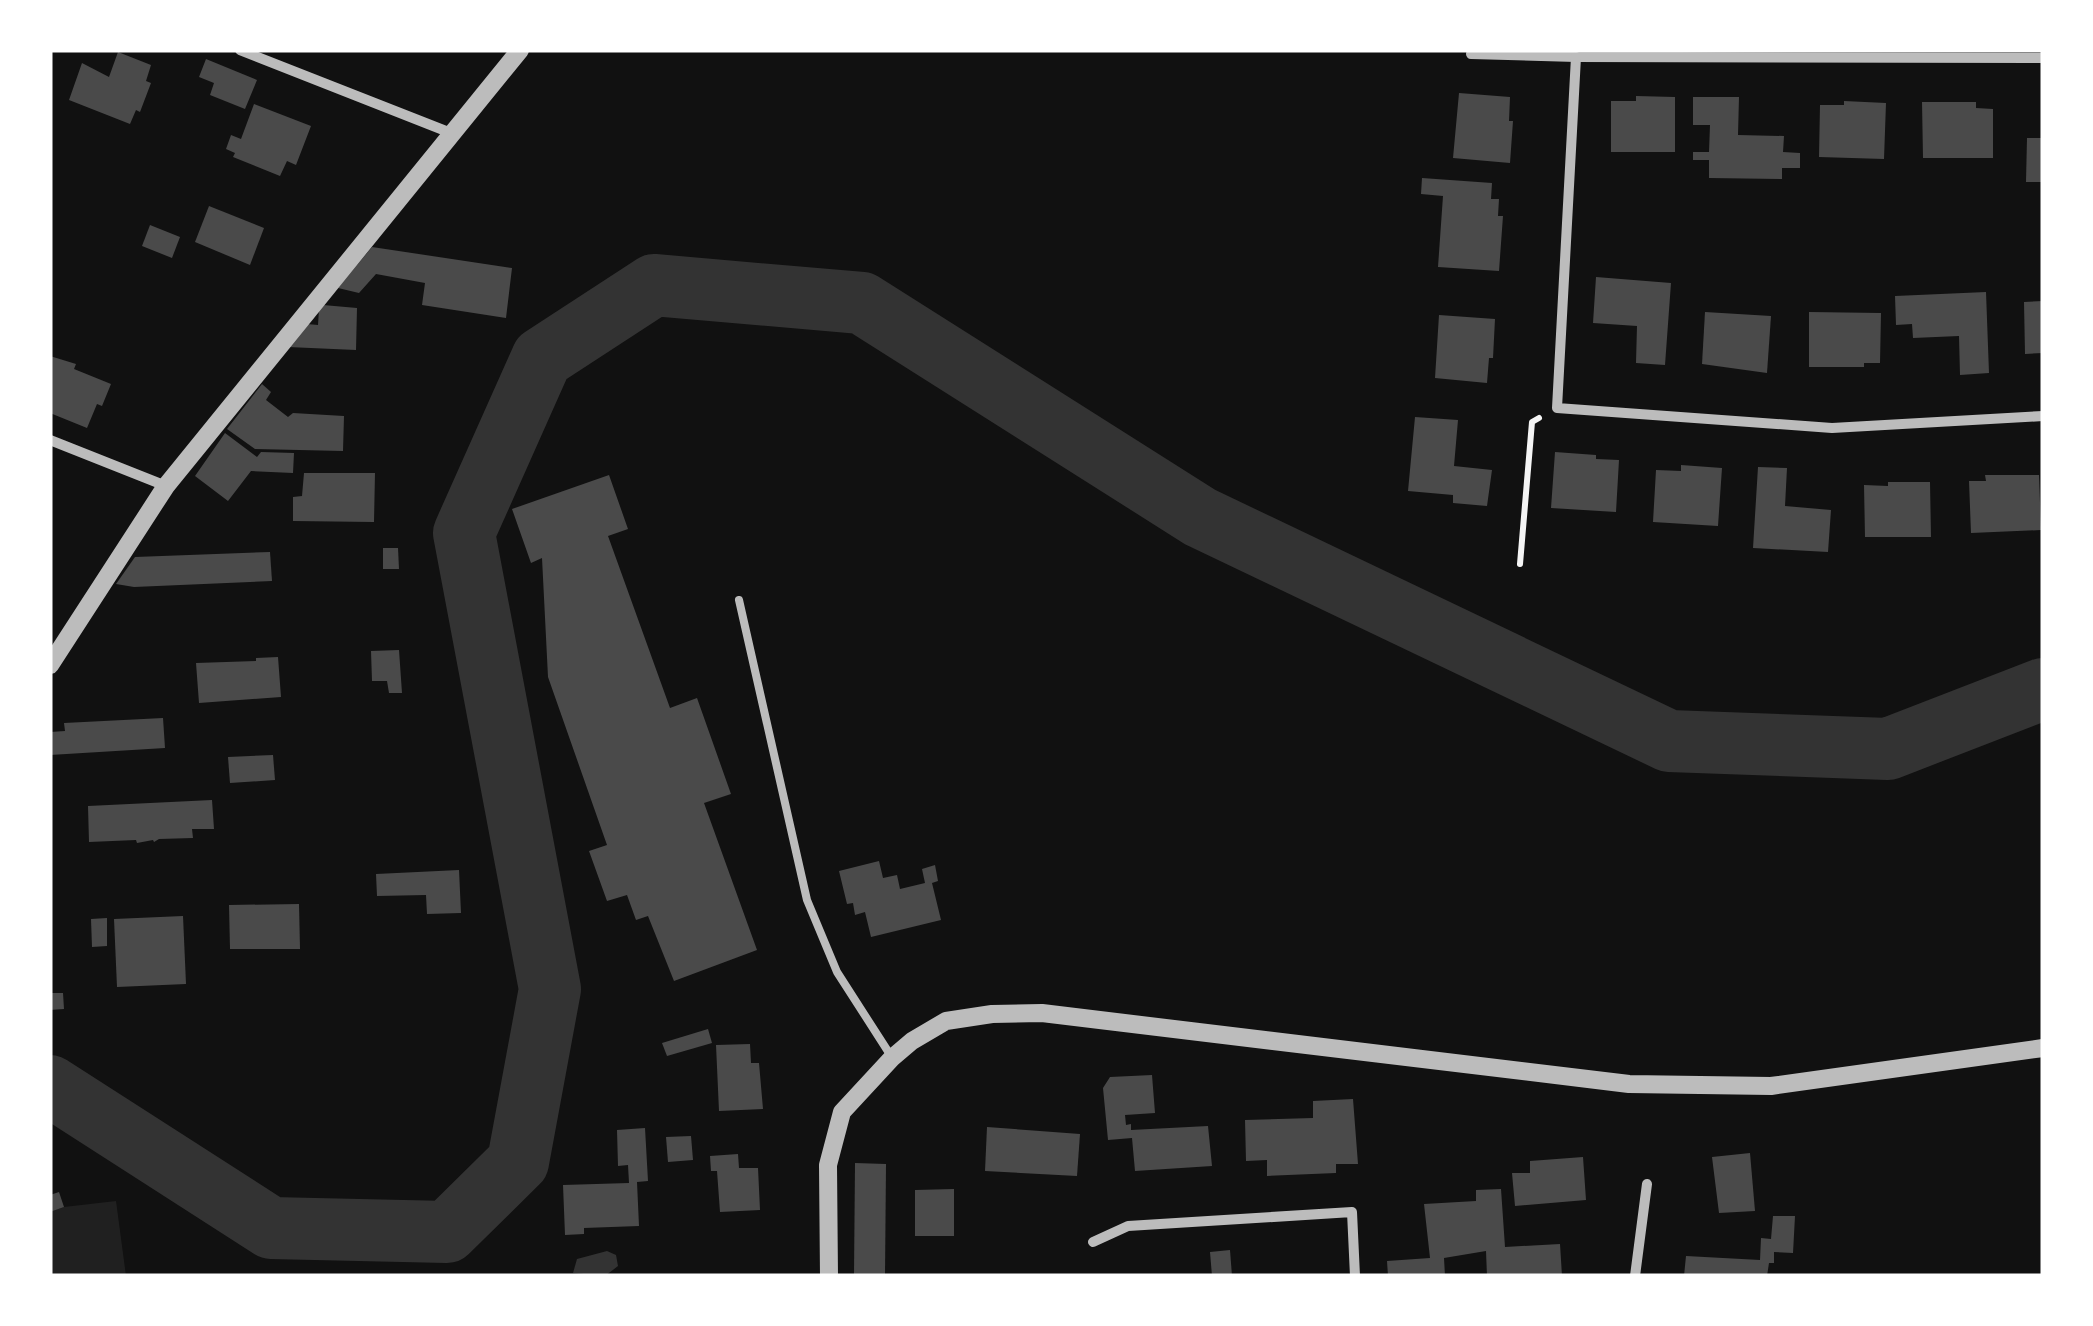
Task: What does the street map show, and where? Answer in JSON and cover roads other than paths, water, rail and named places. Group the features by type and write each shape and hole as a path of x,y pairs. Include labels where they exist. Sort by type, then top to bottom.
{"street":[{"path":"240,50 451,133"},
{"path":"50,665 166,486 520,50"},
{"path":"1472,54 2043,58"},
{"path":"1576,57 1557,408 1832,428 2043,416"},
{"path":"50,440 166,486"},
{"path":"828,1276 828,1165 842,1112 892,1058 946,1021 992,1014 1042,1013 1629,1084 1771,1086 2043,1048"},
{"path":"1635,1276 1646,1184"},
{"path":"1093,1242 1128,1226 1352,1212 1355,1276"}],"lane":[{"path":"738,600 807,900 836,972 892,1058"}],"waterway":[{"path":"50,1086 271,1228 447,1232 518,1162 550,989 464,533 542,358 654,285 862,303 1200,517 1669,741 1888,749 2043,689"}]}
